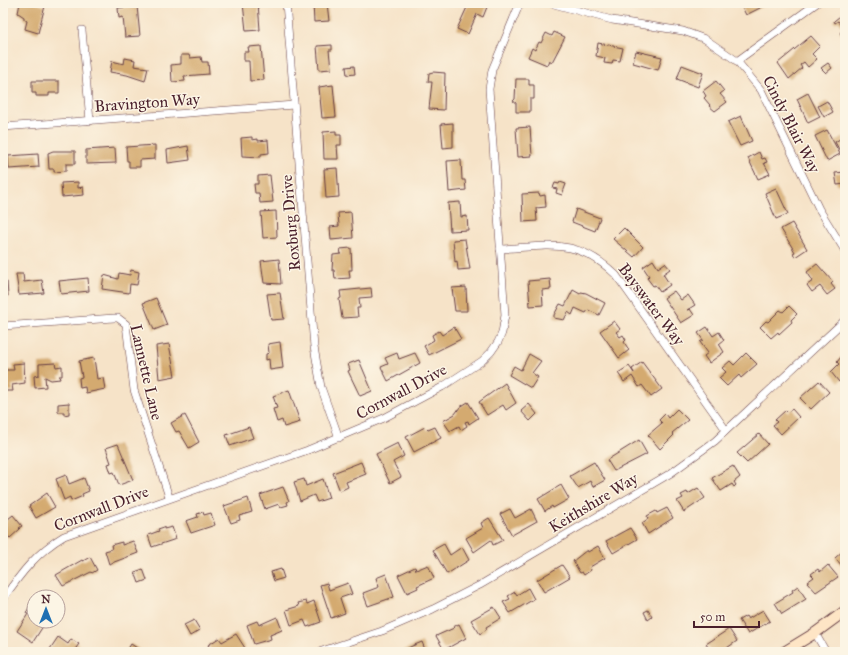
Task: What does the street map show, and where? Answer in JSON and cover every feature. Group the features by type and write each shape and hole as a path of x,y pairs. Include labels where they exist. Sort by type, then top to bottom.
{"main road":[{"path":"784,652 815,633 845,610"}],"street":[{"name":"Roxburg Drive","path":"286,3 315,359 321,387 339,438"},
{"name":"Cornwall Drive","path":"3,598 28,564 52,543 76,530 339,438 415,402 468,370 491,352 502,333 505,315 489,89 492,70 520,3"},
{"name":"Cindy Blair Way","path":"550,3 612,20 683,30 705,39 737,60 761,90 819,209 845,251"},
{"path":"737,60 817,3"},
{"path":"82,30 90,121"},
{"name":"Bravington Way","path":"3,127 294,105"},
{"name":"Bayswater Way","path":"500,249 549,246 572,248 592,255 604,263 616,275 726,430"},
{"name":"Lannette Lane","path":"3,326 114,318 126,324 130,366 140,410 169,497"},
{"name":"Keithshire Way","path":"319,652 409,620 480,585 671,473 698,454 726,430 845,320"},
{"path":"815,633 826,652"}],"building":[{"path":"20,3 34,3 45,6 38,33 25,29 27,21 18,13"},
{"path":"243,3 258,3 260,30 246,31"},
{"path":"313,3 327,3 329,21 314,22"},
{"path":"469,3 478,3 487,7 483,17 477,14 468,34 457,29"},
{"path":"740,3 770,3 746,15"},
{"path":"137,6 140,36 125,37 123,17 119,18 118,8"},
{"path":"845,12 845,39 840,33 844,28 838,21 835,23 834,21"},
{"path":"554,32 565,37 552,62 549,60 547,65 528,57 532,48 535,50 539,42 541,43 546,33 552,36"},
{"path":"811,36 820,46 812,54 817,59 808,67 804,62 800,65 802,68 789,79 778,63"},
{"path":"598,43 623,48 620,61 613,60 612,64 604,63 605,58 596,56"},
{"path":"332,45 332,50 329,50 331,69 319,70 317,46"},
{"path":"261,46 264,80 250,81 249,61 244,61 244,52 249,52 248,47"},
{"path":"636,51 662,57 658,70 633,63"},
{"path":"181,55 189,55 190,58 201,57 202,62 208,62 209,74 184,76 185,81 172,82 171,65 181,64"},
{"path":"125,58 135,60 134,66 148,68 145,81 127,75 110,72 112,61 124,64"},
{"path":"828,63 832,68 826,73 821,68"},
{"path":"682,65 703,73 698,87 677,79"},
{"path":"354,66 355,74 347,75 346,67"},
{"path":"429,73 445,73 444,110 429,109 432,82 428,82"},
{"path":"516,79 529,79 529,85 534,85 534,99 530,99 530,112 516,112 516,103 513,101 515,99"},
{"path":"32,81 59,81 59,93 49,93 49,96 36,96 36,93 32,93"},
{"path":"716,81 724,91 720,94 727,102 715,111 709,106 710,105 704,98 706,96 703,91"},
{"path":"333,85 336,117 322,118 319,87"},
{"path":"808,93 820,117 808,123 797,99"},
{"path":"827,101 833,112 824,117 818,106"},
{"path":"741,116 752,141 740,146 728,122"},
{"path":"453,123 453,147 443,148 441,124"},
{"path":"530,127 532,156 518,157 516,128"},
{"path":"827,130 840,154 827,161 815,136"},
{"path":"336,131 336,135 341,135 341,145 337,145 338,159 324,159 323,132"},
{"path":"252,137 252,140 268,140 269,153 261,154 261,157 242,156 241,138"},
{"path":"843,137 845,148 840,151 835,142"},
{"path":"155,145 155,159 140,160 140,167 129,167 126,147"},
{"path":"188,146 190,160 168,163 167,150"},
{"path":"115,148 116,163 86,164 86,150"},
{"path":"53,151 75,151 75,164 66,164 66,171 54,172 54,169 49,169 48,153"},
{"path":"759,152 762,159 765,158 767,162 764,163 770,174 758,179 748,158"},
{"path":"38,154 39,167 9,169 8,156"},
{"path":"461,160 462,180 465,180 466,190 449,192 447,161"},
{"path":"337,168 339,197 326,198 324,169"},
{"path":"845,172 845,184 837,185 835,173"},
{"path":"270,175 273,202 260,203 259,193 255,193 254,184 258,184 258,176"},
{"path":"78,182 78,188 83,187 84,195 62,197 61,183"},
{"path":"560,182 566,184 562,195 556,193 557,189 553,188 555,183 559,184"},
{"path":"776,188 788,214 776,219 765,193"},
{"path":"539,193 540,196 545,195 546,207 536,208 537,221 523,222 522,194"},
{"path":"460,202 461,217 467,216 468,230 450,231 448,203"},
{"path":"576,209 600,218 595,231 572,222"},
{"path":"276,211 277,237 263,238 261,212"},
{"path":"351,212 353,238 331,240 330,227 339,226 338,213"},
{"path":"792,223 807,249 795,257 793,253 795,252 781,229"},
{"path":"624,228 643,247 634,257 613,239"},
{"path":"465,239 470,269 458,270 457,261 455,262 453,240"},
{"path":"351,248 352,270 349,270 350,278 335,279 334,270 332,270 333,255 341,254 340,249"},
{"path":"279,259 281,284 264,283 261,261"},
{"path":"653,260 658,268 665,263 670,269 663,274 670,285 660,292 647,278 649,276 643,267"},
{"path":"817,264 833,282 831,284 835,289 827,295 820,286 812,292 807,285 813,281 807,272"},
{"path":"131,270 139,272 137,285 130,284 129,293 102,289 104,275 118,279 119,273 130,275"},
{"path":"16,274 23,274 24,282 42,280 44,293 19,295"},
{"path":"88,278 89,291 61,294 59,281"},
{"path":"550,279 551,289 542,290 543,305 530,306 528,281"},
{"path":"3,282 7,282 8,296 3,296"},
{"path":"466,287 467,311 455,311 452,288"},
{"path":"371,288 372,297 359,298 360,308 357,308 358,317 342,318 339,299 341,298 340,291"},
{"path":"573,290 580,294 581,292 586,293 605,303 599,315 588,310 586,313 575,308 572,315 568,312 564,320 554,318 560,304 565,306"},
{"path":"674,291 681,300 688,295 695,305 687,310 690,309 694,315 681,323 664,298"},
{"path":"280,293 284,319 271,320 267,294"},
{"path":"156,298 167,325 154,330 143,303"},
{"path":"789,306 797,314 791,320 792,322 779,334 778,332 771,338 760,327 766,321 768,322 780,310 783,312"},
{"path":"614,321 620,329 616,332 620,337 623,335 626,340 624,342 629,350 619,358 600,331"},
{"path":"454,327 461,339 429,355 424,346 434,340 432,335 439,331 442,335"},
{"path":"707,327 713,336 719,332 724,340 719,344 724,352 709,363 704,356 708,353 700,342 703,340 698,333"},
{"path":"280,342 283,368 270,370 269,359 266,360 266,354 269,353 268,344"},
{"path":"169,344 175,376 159,379 156,346"},
{"path":"397,353 399,359 415,353 420,363 388,381 381,367 388,364 385,358"},
{"path":"746,353 757,364 741,378 739,375 727,386 719,378 726,372 722,368 730,361 734,365"},
{"path":"529,354 541,361 532,373 538,377 531,388 509,375 514,366 521,370"},
{"path":"841,357 845,360 845,376 839,382 831,372 839,364 837,362"},
{"path":"94,358 97,379 103,378 105,389 86,393 85,387 80,388 79,378 82,377 79,361"},
{"path":"359,360 372,391 360,396 348,371 350,370 348,364"},
{"path":"642,362 662,389 651,397 642,385 639,387 632,376 624,382 618,373 629,366 634,373 632,369"},
{"path":"24,363 25,383 12,385 13,391 5,391 5,385 3,385 3,370 14,370 13,364"},
{"path":"55,363 56,367 62,366 62,376 59,376 60,379 51,380 45,377 46,387 35,388 34,376 39,375 39,364"},
{"path":"819,381 829,392 811,409 800,398"},
{"path":"505,383 516,403 506,410 503,405 487,415 479,402"},
{"path":"289,390 300,422 284,427 282,420 277,422 273,409 277,408 273,396"},
{"path":"468,402 478,418 469,424 468,421 465,422 467,426 461,430 459,426 450,431 443,421 455,414 460,407"},
{"path":"69,403 69,414 64,415 64,412 58,412 58,404"},
{"path":"529,404 537,414 530,421 521,411"},
{"path":"677,409 688,420 672,433 674,435 660,449 648,435 662,423 659,420 665,414 668,418"},
{"path":"792,409 799,417 781,434 773,425 777,422 775,420 786,410 788,412"},
{"path":"185,415 199,442 189,448 179,431 176,432 171,423"},
{"path":"249,427 253,438 230,446 226,435"},
{"path":"425,427 428,430 435,427 441,438 414,452 406,437"},
{"path":"759,434 768,444 747,463 737,453"},
{"path":"639,440 647,454 614,471 607,460"},
{"path":"398,443 404,456 393,462 401,477 390,483 376,454"},
{"path":"118,444 133,480 119,485 114,472 111,473 108,464 111,463 106,448"},
{"path":"361,462 366,474 346,482 348,487 340,491 333,473"},
{"path":"594,462 605,480 593,487 590,481 578,488 570,476"},
{"path":"733,466 740,477 734,482 736,485 734,487 732,484 721,491 712,478"},
{"path":"66,475 69,484 84,478 89,491 82,494 83,496 71,501 70,497 64,500 56,479"},
{"path":"304,479 306,486 323,479 329,498 317,502 314,495 300,501 294,482"},
{"path":"561,485 569,499 553,508 552,506 545,511 538,499"},
{"path":"283,487 289,501 287,502 288,505 281,507 279,504 265,509 260,495"},
{"path":"698,488 705,498 684,512 677,501 683,498 681,495 687,492 688,494"},
{"path":"47,493 55,507 36,518 29,506"},
{"path":"248,498 252,512 239,516 240,520 231,523 224,506"},
{"path":"667,508 673,518 648,534 642,523 648,519 647,516 656,511 657,513"},
{"path":"510,509 515,518 531,509 537,521 512,535 500,514"},
{"path":"203,512 204,515 211,513 215,525 191,533 186,521 198,517 197,514"},
{"path":"13,515 22,526 10,538 8,536 5,538 3,536 3,523"},
{"path":"489,518 503,540 493,545 491,540 474,552 466,538 483,528 481,523"},
{"path":"164,527 164,529 172,527 176,539 152,547 148,535 159,531 158,529"},
{"path":"630,528 637,539 613,553 606,541"},
{"path":"133,541 138,553 109,564 105,551 112,549 111,545 122,542 122,545"},
{"path":"444,544 450,555 462,547 469,560 447,574 433,550"},
{"path":"598,546 605,558 590,567 591,570 584,575 582,572 580,573 573,561 587,550 588,552"},
{"path":"845,549 845,569 835,558"},
{"path":"90,557 97,570 63,586 56,575"},
{"path":"428,565 434,578 417,586 418,588 407,593 398,575 415,567 416,570"},
{"path":"562,565 570,577 544,592 537,580"},
{"path":"828,565 838,577 816,592 807,582 814,577 811,574 818,569 820,572"},
{"path":"143,569 147,580 139,583 135,572"},
{"path":"281,569 284,578 274,581 271,572"},
{"path":"386,574 394,597 368,606 363,593 379,587 376,578"},
{"path":"327,583 329,590 348,583 352,594 340,598 345,613 331,618 320,585"},
{"path":"798,586 806,599 782,614 775,603 793,592 792,590"},
{"path":"528,588 534,599 510,613 503,602 510,599 508,596 515,592 517,595"},
{"path":"306,601 307,604 314,601 321,622 307,627 304,620 291,625 286,610 299,606 298,603"},
{"path":"494,607 501,618 486,627 487,629 480,634 471,620"},
{"path":"648,610 652,617 648,620 644,612"},
{"path":"763,610 770,621 748,634 739,620 746,616 748,619"},
{"path":"26,617 26,629 41,629 33,642 17,631"},
{"path":"277,617 282,630 270,635 271,639 254,644 247,625 257,621 259,625"},
{"path":"194,620 200,630 190,636 184,625"},
{"path":"459,624 466,638 444,650 436,636 454,628 453,627"},
{"path":"729,629 737,641 721,652 711,652 706,644"},
{"path":"236,634 245,648 238,652 212,652 208,645 219,638 222,642"},
{"path":"58,637 68,644 71,639 79,644 76,648 82,652 54,652 50,649"},
{"path":"422,642 426,652 400,652 412,646"},
{"path":"131,644 140,650 139,652 126,652"}]}
